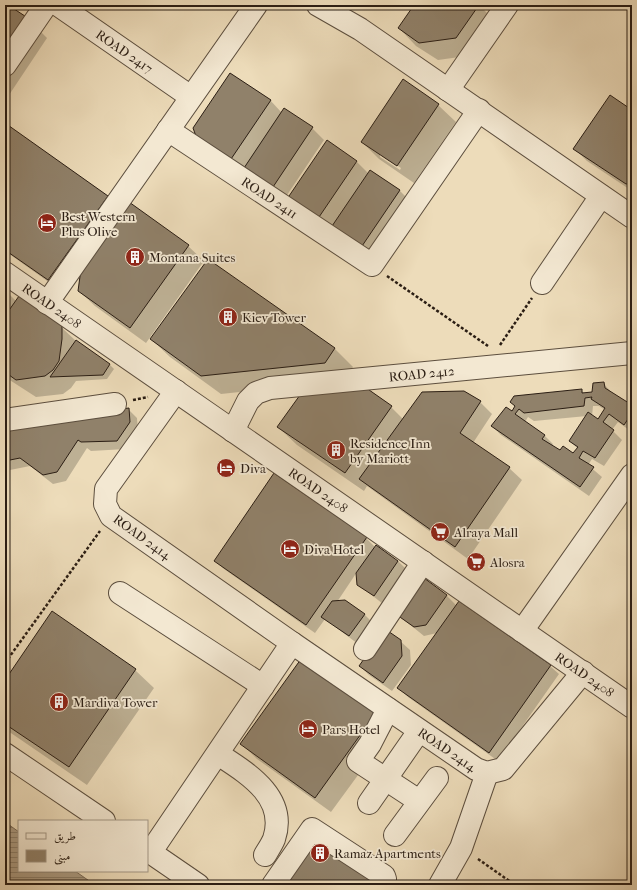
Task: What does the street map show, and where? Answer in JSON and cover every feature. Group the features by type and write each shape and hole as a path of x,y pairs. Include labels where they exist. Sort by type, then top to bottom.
{"street":[{"path":"5,65 46,5"},
{"name":"ROAD 2417","path":"58,5 191,97"},
{"path":"47,303 256,5"},
{"path":"318,5 360,29 632,217"},
{"path":"336,5 360,29"},
{"path":"448,90 507,5"},
{"path":"372,266 479,110"},
{"name":"ROAD 2411","path":"168,130 372,266"},
{"path":"542,283 601,196"},
{"name":"ROAD 2408","path":"5,274 632,706"},
{"name":"ROAD 2412","path":"233,431 248,401 256,392 270,388 632,353"},
{"name":"ROAD 2414","path":"176,391 106,489 105,504 111,516 419,731 476,769 487,773 503,768 582,672"},
{"path":"5,420 115,404"},
{"path":"522,631 632,475"},
{"path":"365,649 423,562"},
{"path":"120,593 263,686"},
{"path":"198,885 149,852 218,754 292,643"},
{"path":"388,709 370,744 358,761 419,801"},
{"path":"368,803 384,778 419,731"},
{"path":"5,754 103,820"},
{"path":"218,754 262,785 272,801 277,820 274,838 265,855"},
{"path":"440,885 461,848 487,773"},
{"path":"395,836 437,778"},
{"path":"273,885 310,831 314,829 384,876 385,879 381,885"}],"path":[{"path":"372,266 489,347"},
{"path":"514,364 496,352 542,283"},
{"path":"5,663 111,516"},
{"path":"461,848 515,885"}],"shaded area":[{"path":"5,822 18,831 18,872 76,872 95,885 5,885"}],"building":[{"path":"5,5 8,5 31,20 5,58"},
{"path":"414,5 479,5 456,38 419,43 398,28"},
{"path":"230,73 271,100 229,162 200,147 193,128"},
{"path":"403,79 439,104 397,166 361,142"},
{"path":"610,95 632,110 632,183 626,184 573,149"},
{"path":"284,108 313,127 271,190 242,171"},
{"name":"Best Western Plus Olive","path":"5,123 108,196 48,280 5,250"},
{"path":"327,140 357,161 317,220 287,199"},
{"path":"370,170 400,190 360,249 330,229"},
{"name":"Montana Suites","path":"129,202 189,245 130,328 78,291 81,269"},
{"name":"Kiev Tower","path":"208,259 335,348 325,363 201,376 150,339"},
{"path":"19,296 62,326 59,361 53,370 45,376 16,380 5,372 5,316"},
{"path":"76,340 110,364 103,375 50,377"},
{"path":"604,382 605,388 632,405 632,413 624,425 609,414 603,422 614,430 595,458 583,451 579,458 594,467 580,487 491,426 506,407 512,411 515,406 510,402 514,396 582,389 582,393 592,392 593,383","holes":["592,397 591,399 605,408 598,419 588,412 569,441 578,447 573,453 563,446 560,450 542,439 545,435 515,414 519,409 524,413 584,406 585,398"]},
{"name":"Residence Inn by Mariott","path":"362,385 392,406 345,473 277,427 300,395"},
{"path":"464,391 481,401 460,433 510,467 455,547 359,479 422,392"},
{"path":"129,408 130,422 117,441 81,442 78,440 57,472 43,475 20,458 5,461 5,424"},
{"name":"Diva Hotel","path":"274,473 367,537 306,625 214,561"},
{"path":"376,545 398,561 374,596 357,585 356,573"},
{"path":"424,578 447,595 426,625 414,627 397,615"},
{"path":"345,600 365,614 349,636 321,617 332,601"},
{"path":"459,601 551,665 489,753 397,688"},
{"name":"Mardiva Tower","path":"52,611 136,669 69,767 5,724 5,680"},
{"path":"385,629 401,640 402,656 383,683 359,666"},
{"name":"Pars Hotel","path":"301,659 376,713 315,798 240,744"},
{"name":"Ramaz Apartments","path":"312,832 374,875 368,885 275,885"}],"place":[{"name":"Best Western Plus Olive","path":"47,223"},
{"name":"Montana Suites","path":"135,257"},
{"name":"Kiev Tower","path":"228,317"},
{"name":"Residence Inn by Mariott","path":"336,450"},
{"name":"Diva","path":"226,468"},
{"name":"Alraya Mall","path":"440,532"},
{"name":"Diva Hotel","path":"290,549"},
{"name":"Alosra","path":"476,562"},
{"name":"Mardiva Tower","path":"59,702"},
{"name":"Pars Hotel","path":"308,729"},
{"name":"Ramaz Apartments","path":"320,853"}]}
